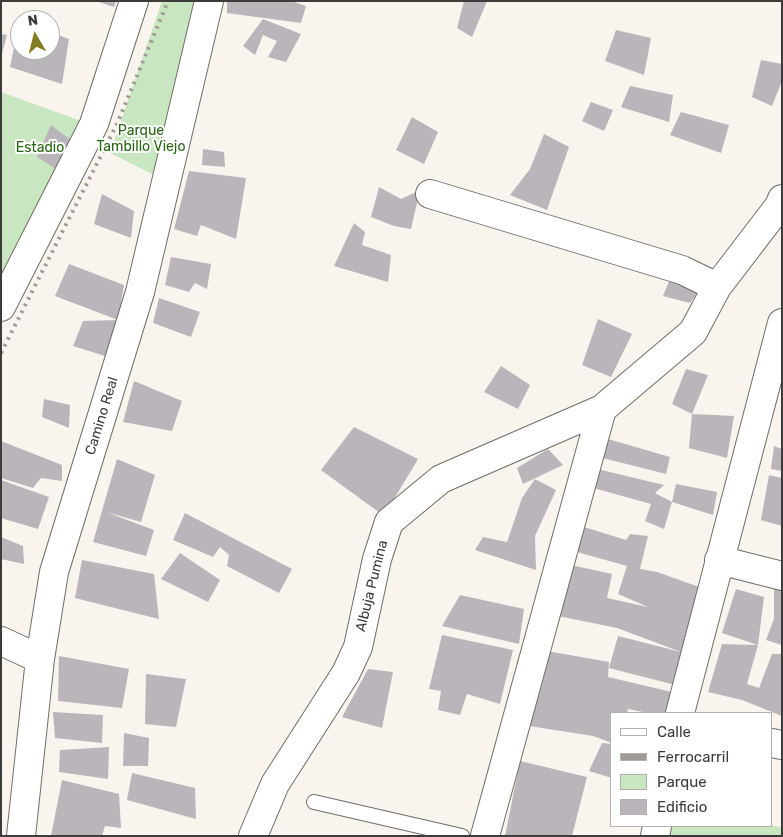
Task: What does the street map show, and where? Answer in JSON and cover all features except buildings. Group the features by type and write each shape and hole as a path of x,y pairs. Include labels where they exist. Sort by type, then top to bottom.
{"street":[{"path":"1,307 94,124 134,1"},
{"name":"Camino Real","path":"21,836 40,659 54,572 140,292 209,1"},
{"path":"430,194 682,270 716,287"},
{"name":"Albuja Pumina","path":"253,836 275,784 346,674 358,647 377,559 389,522 441,479 602,409 693,332 716,287 781,204"},
{"path":"680,712 719,560 776,373 782,323"},
{"path":"485,836 602,409"},
{"path":"719,560 782,576"},
{"path":"1,641 40,659"}],"lane":[{"path":"314,802 462,836"}],"green space":[{"name":"Parque Tambillo Viejo","path":"162,1 203,1 156,176 110,153"},
{"name":"Estadio","path":"1,92 95,126 1,309"},
{"path":"773,825 782,828 782,836 667,836 670,827 773,827"}],"railway":[{"path":"1,353 117,124 168,1"}]}
